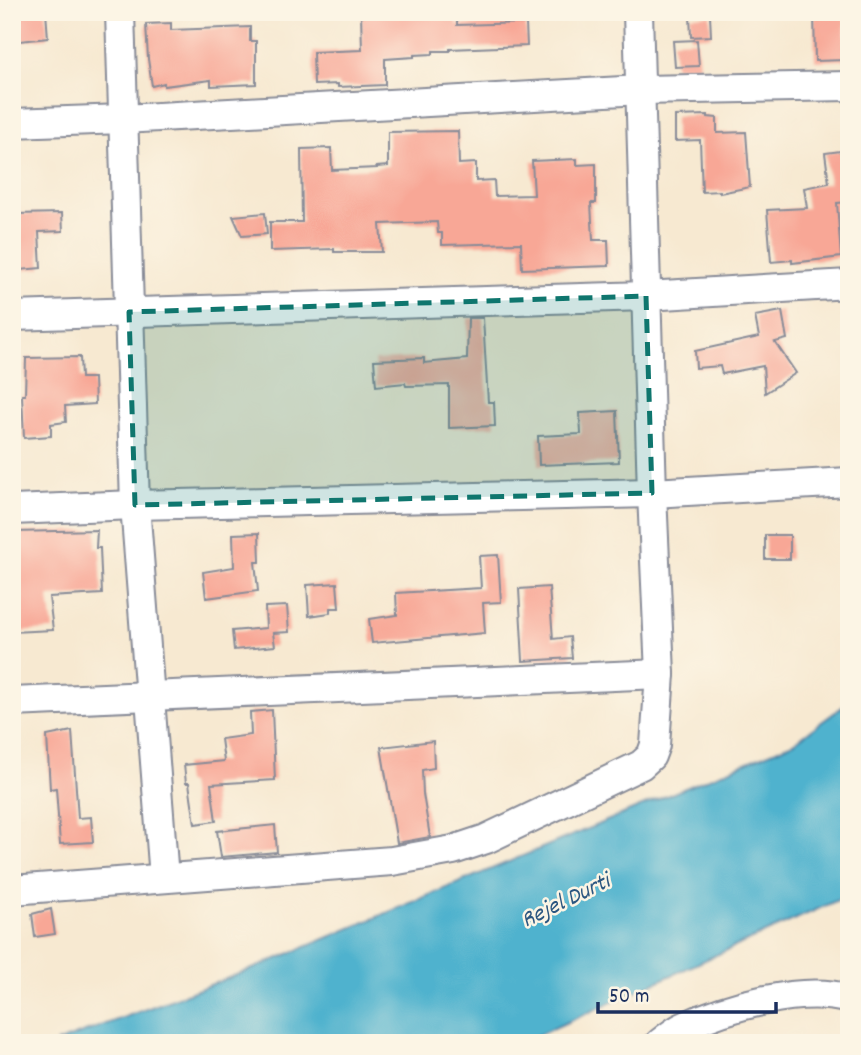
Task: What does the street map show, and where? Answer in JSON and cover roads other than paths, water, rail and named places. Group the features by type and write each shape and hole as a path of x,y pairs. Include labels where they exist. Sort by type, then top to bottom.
{"street":[{"path":"120,12 135,505 164,878"},
{"path":"12,890 392,861 453,850 485,839 641,765 651,756 655,746 660,674 638,12"},
{"path":"12,123 640,90 849,86"},
{"path":"12,316 646,296 849,284"},
{"path":"12,510 652,492 849,482"},
{"path":"12,702 660,674"},
{"path":"660,1043 680,1028 720,1012 769,998 823,994 849,999"}],"water":[{"name":"Rejel Durti","path":"849,702 849,895 521,1043 56,1043 255,968 793,743"}]}
